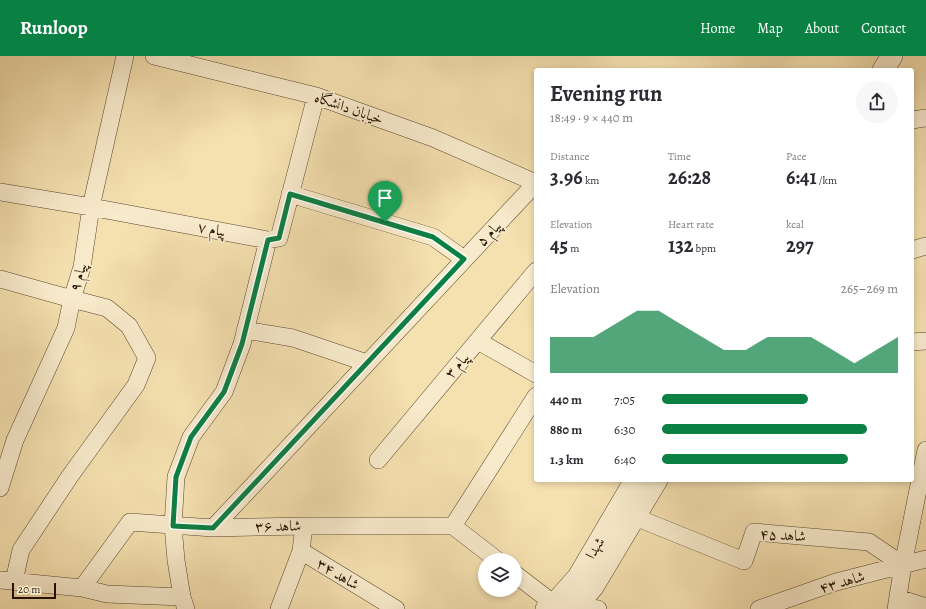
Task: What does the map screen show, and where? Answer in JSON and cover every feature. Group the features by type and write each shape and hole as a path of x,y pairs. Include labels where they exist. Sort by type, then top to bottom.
{"street":[{"name":"پیام ۹","path":"0,488 15,440 66,328 72,299 82,267 91,207 125,56"},
{"name":"خیابان دانشگاه","path":"154,56 316,96 433,138 534,182"},
{"path":"884,68 892,56"},
{"path":"0,279 107,308 128,326 147,358 136,385 70,476 21,550 7,581 82,588 106,601 184,603 176,560 173,526 176,477 191,437 224,392 242,344 268,240 279,238 316,96"},
{"path":"914,120 926,118"},
{"name":"پیام ۵","path":"213,528 534,185"},
{"name":"پیام ۷","path":"0,192 91,207 268,240"},
{"path":"290,194 433,237 464,259"},
{"path":"914,249 926,246"},
{"name":"پیام ۳","path":"378,460 534,273"},
{"path":"245,330 293,338 367,363"},
{"path":"478,340 534,373"},
{"path":"914,342 926,341"},
{"path":"488,553 453,526 534,399"},
{"path":"921,451 920,502 904,565 897,604 926,607"},
{"name":"شهدا","path":"550,606 578,577 634,482"},
{"name":"شهدا","path":"576,607 593,588 656,482"},
{"name":"شاهد ۴۵","path":"635,517 744,561 754,532 869,542 904,565"},
{"name":"شاهد ۳۶","path":"82,588 130,522 213,528 304,526 453,526"},
{"path":"279,609 301,551 304,526"},
{"name":"شاهد ۳۴","path":"301,551 396,609"},
{"name":"شاهد ۴۳","path":"759,609 836,582 926,558"},
{"path":"522,580 550,606"},
{"path":"576,607 598,609"}],"route":[{"path":"290,194 385,222 433,237 464,259 213,528 173,526 176,477 191,437 224,392 242,344 268,240 279,238 290,194"}]}
